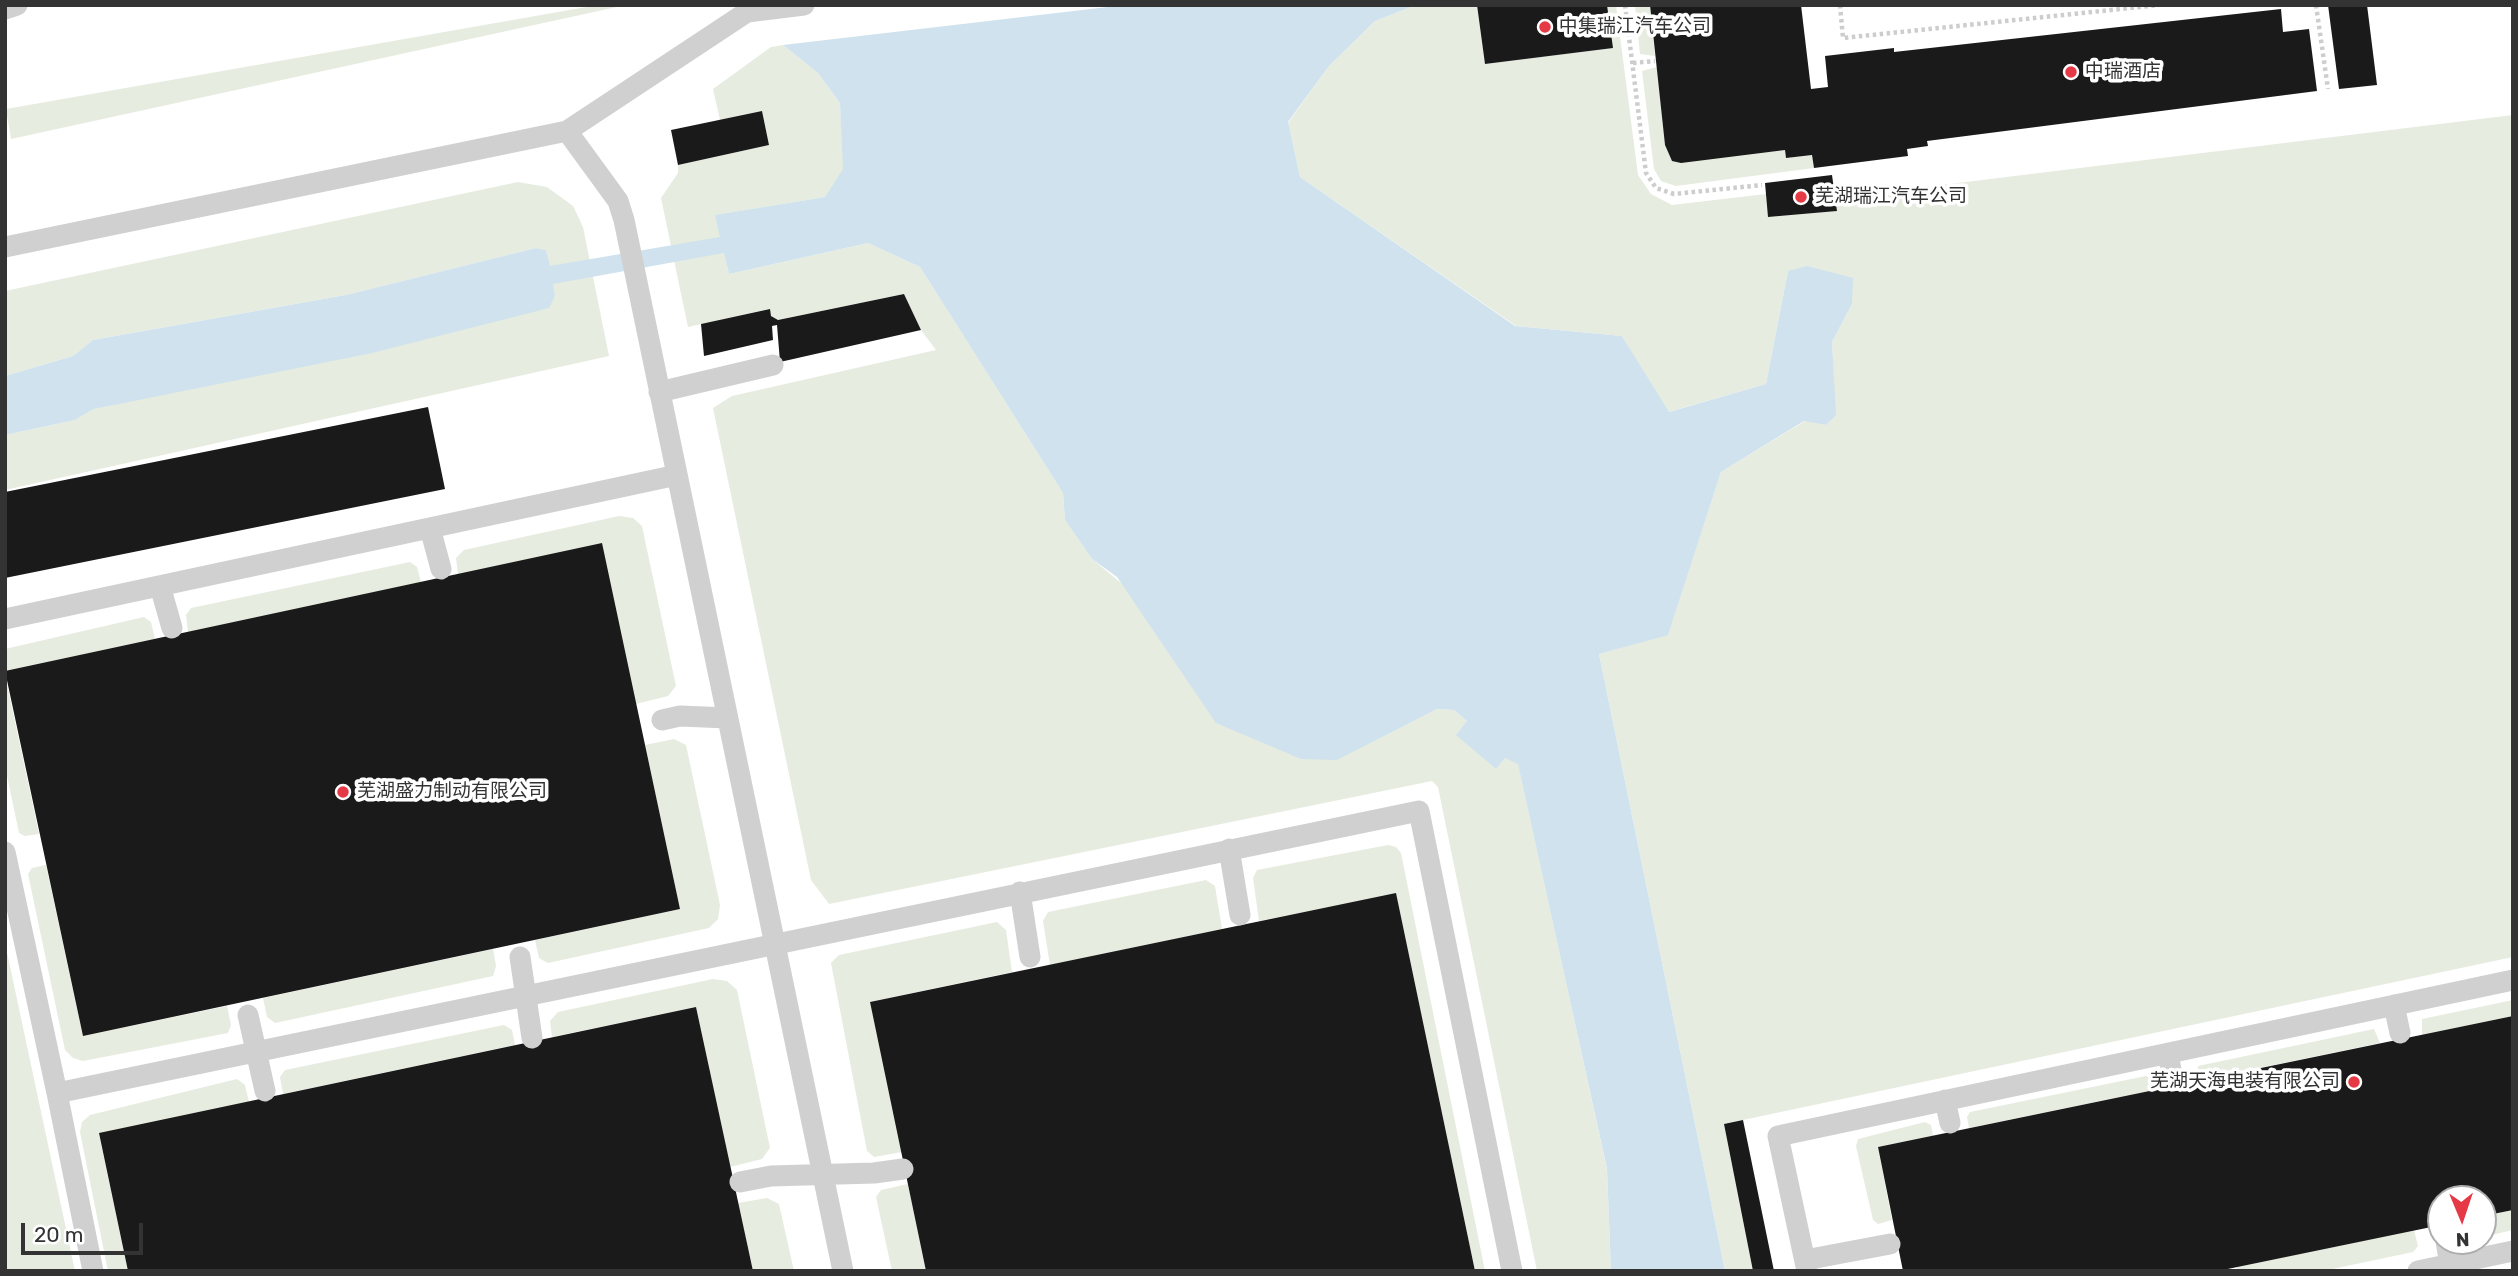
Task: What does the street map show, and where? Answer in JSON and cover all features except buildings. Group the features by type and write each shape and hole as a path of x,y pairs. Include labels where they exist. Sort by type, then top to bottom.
{"lane":[{"path":"5,9 17,5"},
{"path":"5,247 567,131 747,12 804,5"},
{"path":"567,131 618,201 624,220 843,1271"},
{"path":"659,392 773,365"},
{"path":"5,619 677,475"},
{"path":"430,528 441,569"},
{"path":"160,586 172,628"},
{"path":"662,720 680,716 728,718"},
{"path":"57,1093 1419,811 1512,1271"},
{"path":"1229,849 1240,915"},
{"path":"8,854 93,1271"},
{"path":"1020,892 1030,957"},
{"path":"520,957 532,1038"},
{"path":"1890,1244 1806,1265 1778,1136 2513,980"},
{"path":"2394,1005 2400,1032"},
{"path":"248,1015 265,1091"},
{"path":"2168,1053 2173,1082"},
{"path":"1945,1100 1950,1124"},
{"path":"740,1182 771,1175 874,1173 903,1169"},
{"path":"2418,1271 2450,1268 2513,1251"}],"path":[{"path":"1625,5 1646,173 1656,188 1674,194 1762,185"},
{"path":"1840,5 1843,38 2159,5"},
{"path":"2316,5 2328,89"},
{"path":"1633,63 1655,61"}],"shaded area":[{"path":"598,5 626,5 11,139 6,109"},
{"path":"1416,5 1477,5 1485,64 1612,48 1607,5 1616,5 1638,175 1651,194 1672,205 1766,194 1769,217 1836,211 1835,198 2513,115 2513,957 1724,1124 1753,1271 1725,1271 1599,654 1668,634 1721,472 1805,421 1826,425 1835,415 1832,342 1852,304 1788,271 1766,384 1668,412 1622,336 1516,326 1300,177 1288,123 1329,66 1375,21"},
{"path":"1635,5 1650,5 1655,56 1640,54"},
{"path":"783,45 818,73 840,103 844,169 825,197 716,215 729,274 868,243 920,267 1063,493 1065,520 1092,559 1336,760 1437,709 1454,710 1467,721 1457,735 1496,769 1505,758 1518,763 1607,1170 1611,1271 1537,1271 1438,787 1432,781 829,904 811,880 713,408 732,396 936,350 921,330 904,294 778,320 771,316 769,309 688,327 661,198 678,173 678,165 769,145 762,111 720,120 713,89 771,47"},
{"path":"1657,67 1665,145 1672,161 1785,150 1786,158 1812,155 1814,168 1676,186 1661,181 1654,169 1642,71"},
{"path":"518,182 547,187 573,206 583,227 609,356 5,490 5,435 75,420 94,409 548,308 555,296 546,250 536,248 346,295 93,340 73,356 5,376 5,291"},
{"path":"619,516 633,518 642,526 676,686 668,696 636,704 458,574 456,558 464,550"},
{"path":"410,562 417,567 421,582 188,632 186,615 191,608"},
{"path":"144,617 151,622 155,639 5,671 5,649"},
{"path":"5,675 39,834 25,836 19,833 5,766"},
{"path":"674,739 686,745 720,905 718,919 709,928 548,963 539,958 535,940 680,909 645,745"},
{"path":"1388,845 1396,847 1401,853 1485,1271 1475,1271 1396,894 1259,921 1253,878 1257,870"},
{"path":"46,865 83,1036 227,1006 231,1025 228,1033 83,1061 73,1058 65,1050 28,874 32,868"},
{"path":"1206,880 1215,886 1222,929 1050,965 1043,921 1048,912"},
{"path":"997,922 1006,930 1012,972 870,1002 902,1152 874,1157 867,1151 831,963 839,955"},
{"path":"5,943 75,1271 5,1271"},
{"path":"493,949 496,966 493,976 275,1023 267,1017 263,998"},
{"path":"713,979 727,981 737,990 770,1148 762,1159 730,1167 696,1007 552,1037 550,1021 558,1012"},
{"path":"2513,1000 2513,1016 2422,1035 2422,1019"},
{"path":"504,1025 512,1030 515,1045 283,1094 280,1077 285,1070"},
{"path":"2374,1029 2380,1043 2197,1081 2198,1066"},
{"path":"2146,1076 2151,1079 2154,1090 1969,1128 1967,1117 1970,1112"},
{"path":"237,1079 245,1085 249,1102 99,1134 128,1271 108,1271 80,1132 82,1122 90,1115"},
{"path":"1925,1122 1931,1125 1933,1136 1878,1147 1892,1220 1878,1224 1873,1220 1856,1146 1858,1139"},
{"path":"908,1184 926,1271 892,1271 876,1197 881,1190"},
{"path":"767,1198 779,1204 794,1271 753,1271 738,1203"},
{"path":"2513,1210 2513,1230 2497,1234 2497,1213"},
{"path":"2414,1230 2418,1246 2413,1252 2323,1271 2237,1271 2237,1267"}],"water":[{"path":"1125,5 1416,5 1375,21 1329,66 1288,122 1300,177 1515,326 1622,336 1669,412 1766,384 1788,271 1807,266 1853,278 1852,304 1832,342 1836,415 1826,425 1804,421 1721,472 1668,635 1599,654 1725,1271 1611,1271 1607,1169 1518,764 1505,758 1496,769 1456,735 1467,721 1454,710 1437,709 1337,760 1301,759 1216,723 1117,577 1092,559 1065,520 1063,493 920,267 868,243 729,274 724,253 553,284 555,296 549,308 372,353 94,409 75,420 5,435 5,376 73,356 93,340 346,295 536,248 546,250 550,266 720,237 715,215 825,197 843,169 840,103 818,73 783,45"}],"place":[{"name":"中集瑞江汽车公司","path":"1545,27"},
{"name":"中瑞酒店","path":"2071,72"},
{"name":"芜湖瑞江汽车公司","path":"1801,197"},
{"name":"芜湖盛力制动有限公司","path":"343,792"},
{"name":"芜湖天海电装有限公司","path":"2354,1082"}]}
